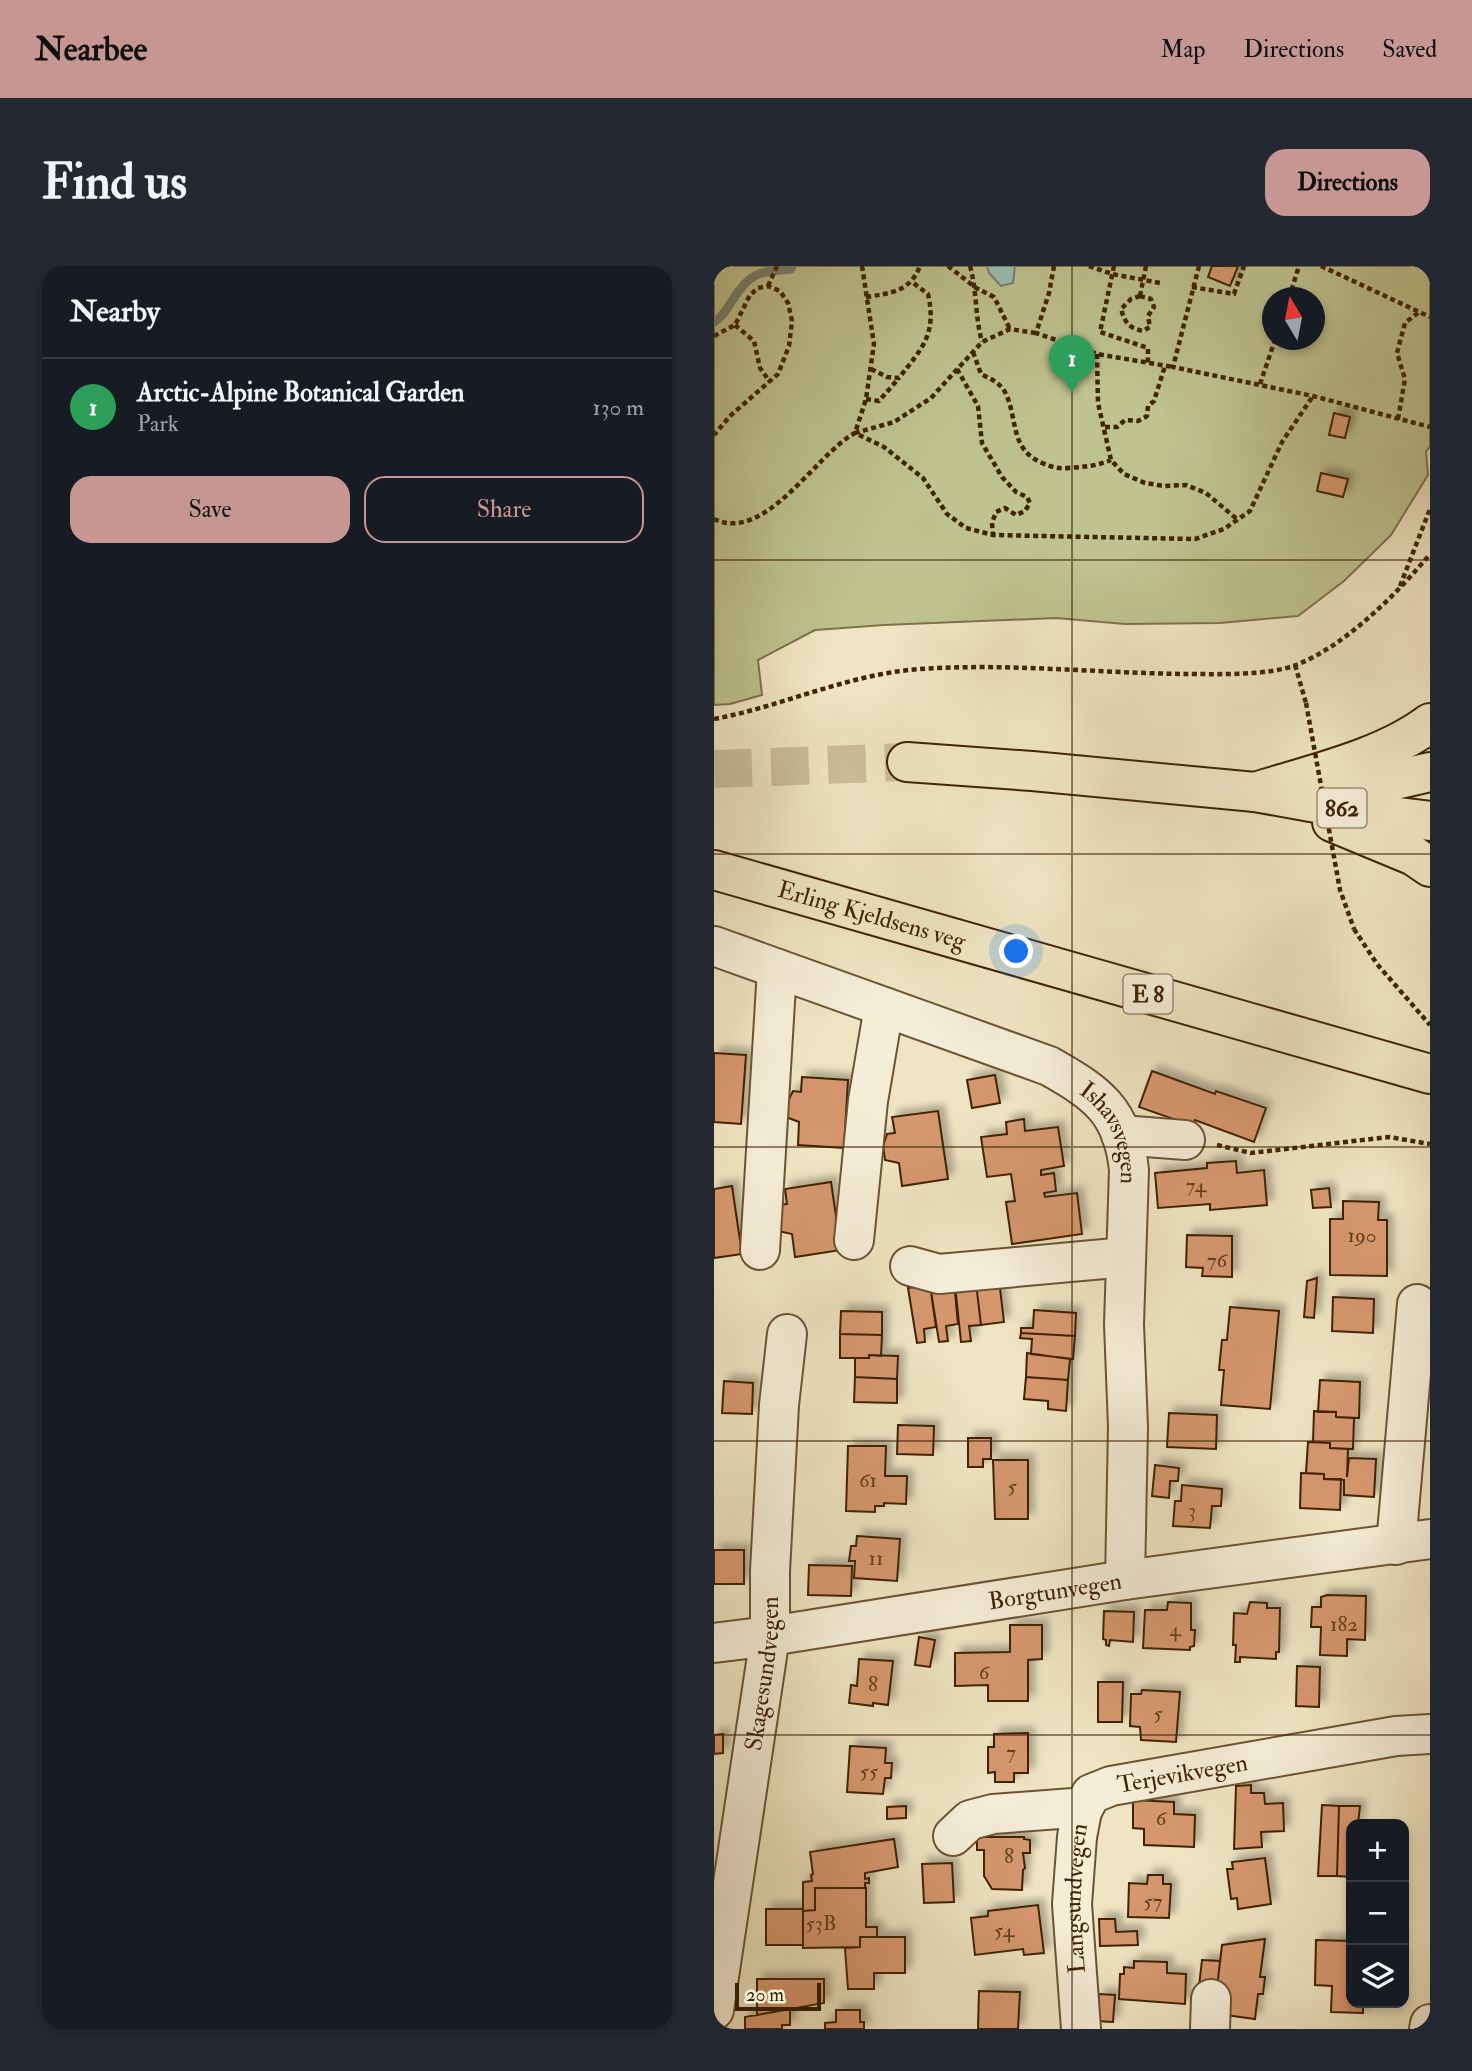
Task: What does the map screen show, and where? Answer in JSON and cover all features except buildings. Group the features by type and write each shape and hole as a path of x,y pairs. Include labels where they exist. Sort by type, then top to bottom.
{"main road":[{"path":"1255,792 1372,754 1399,742 1430,723"},
{"name":"862","path":"907,762 1019,769 1255,792 1430,821"},
{"name":"862","path":"1255,792 1352,786 1420,776 1430,772"},
{"path":"1255,792 1414,856 1430,867"},
{"name":"Erling Kjeldsens veg","path":"714,870 1430,1074"}],"street":[{"name":"Ishavsvegen","path":"714,947 1049,1066 1086,1087 1102,1101 1119,1126 1127,1150 1129,1170 1124,1324 1128,1427 1125,1580"},
{"path":"760,1250 777,969"},
{"path":"855,1240 868,1101 884,1007"},
{"path":"1122,1135 1200,1142"},
{"path":"910,1266 939,1274 1126,1257"},
{"name":"Borgtunvegen","path":"714,1643 1125,1580 1413,1542 1417,1304"},
{"name":"Skagesundvegen","path":"714,2010 722,1907 770,1636 770,1572 776,1461 788,1335"},
{"name":"Terjevikvegen","path":"1082,1811 1091,1794 1111,1786 1396,1737 1430,1734"},
{"path":"953,1836 970,1820 993,1814 1073,1808 1082,1811"},
{"name":"Langsundvegen","path":"1081,2029 1072,1904 1077,1837 1082,1811"},
{"path":"1429,2029 1430,2024"}],"path":[{"path":"855,433 866,399 874,344 862,266"},
{"path":"866,298 894,292 912,282 920,266"},
{"path":"948,266 976,288 994,297 1010,329"},
{"path":"970,266 976,288 977,325 982,342"},
{"path":"1036,332 1049,293 1054,266"},
{"path":"1089,266 1112,274 1160,283"},
{"path":"1114,266 1100,332 1147,348 1148,363"},
{"path":"1140,296 1146,266"},
{"path":"1173,367 1199,266"},
{"path":"1192,287 1234,294 1244,266"},
{"path":"1293,287 1300,266"},
{"path":"1321,266 1430,317"},
{"path":"768,286 776,269"},
{"path":"866,399 879,401 926,343 932,312 928,294 912,282"},
{"path":"714,336 735,325 750,295 758,288 768,286 780,290 788,303 793,321 789,346 778,374 730,415 714,435"},
{"path":"1140,296 1151,299 1154,307 1148,316 1150,327 1143,331 1131,329 1124,321 1121,309 1130,299 1140,296"},
{"path":"1398,419 1405,379 1397,353 1405,323 1419,312"},
{"path":"735,325 754,341 760,368 770,382"},
{"path":"714,519 724,524 759,517 798,486 841,440 855,433 894,422 931,398 982,342 1010,329 1036,332 1097,354 1260,384 1430,427"},
{"path":"1260,384 1272,350"},
{"path":"973,352 981,374 999,384 1006,394 1024,452 1039,462 1058,469 1099,465 1111,460"},
{"path":"1097,354 1098,403 1111,460 1124,474 1145,483 1186,485 1206,493 1238,520"},
{"path":"1105,427 1117,427 1125,420 1139,421 1147,416 1148,406 1154,401 1165,366"},
{"path":"871,369 887,377 898,378"},
{"path":"957,369 978,406 982,443 1002,477 1016,492 1027,497 1030,503 1025,511 1016,515 1005,508 996,512 992,523 993,535"},
{"path":"855,433 884,447 923,478 947,514 966,528 993,535 1195,539 1224,529 1250,511 1282,442 1312,396"},
{"path":"1398,590 1430,509"},
{"path":"714,719 849,680 918,669 1006,667 1201,674 1242,673 1295,665 1342,637 1398,590 1430,554"},
{"path":"1295,665 1306,703 1344,905 1354,929 1377,964 1430,1025"},
{"path":"1200,1142 1251,1153 1389,1137 1430,1144"}],"green space":[{"path":"714,266 1430,266 1430,446 1426,452 1428,475 1391,535 1344,581 1298,616 1220,623 1125,624 1056,618 815,630 758,660 762,695 730,704 714,705"}],"water":[{"path":"987,266 1015,266 1013,283 1001,286 989,273"}],"waterway":[{"path":"714,322 750,279 771,271 791,269 792,266"}],"tunnel":[{"path":"714,769 907,762"}],"place":[{"name":"Arctic-Alpine Botanical Garden","path":"1072,393"}]}
